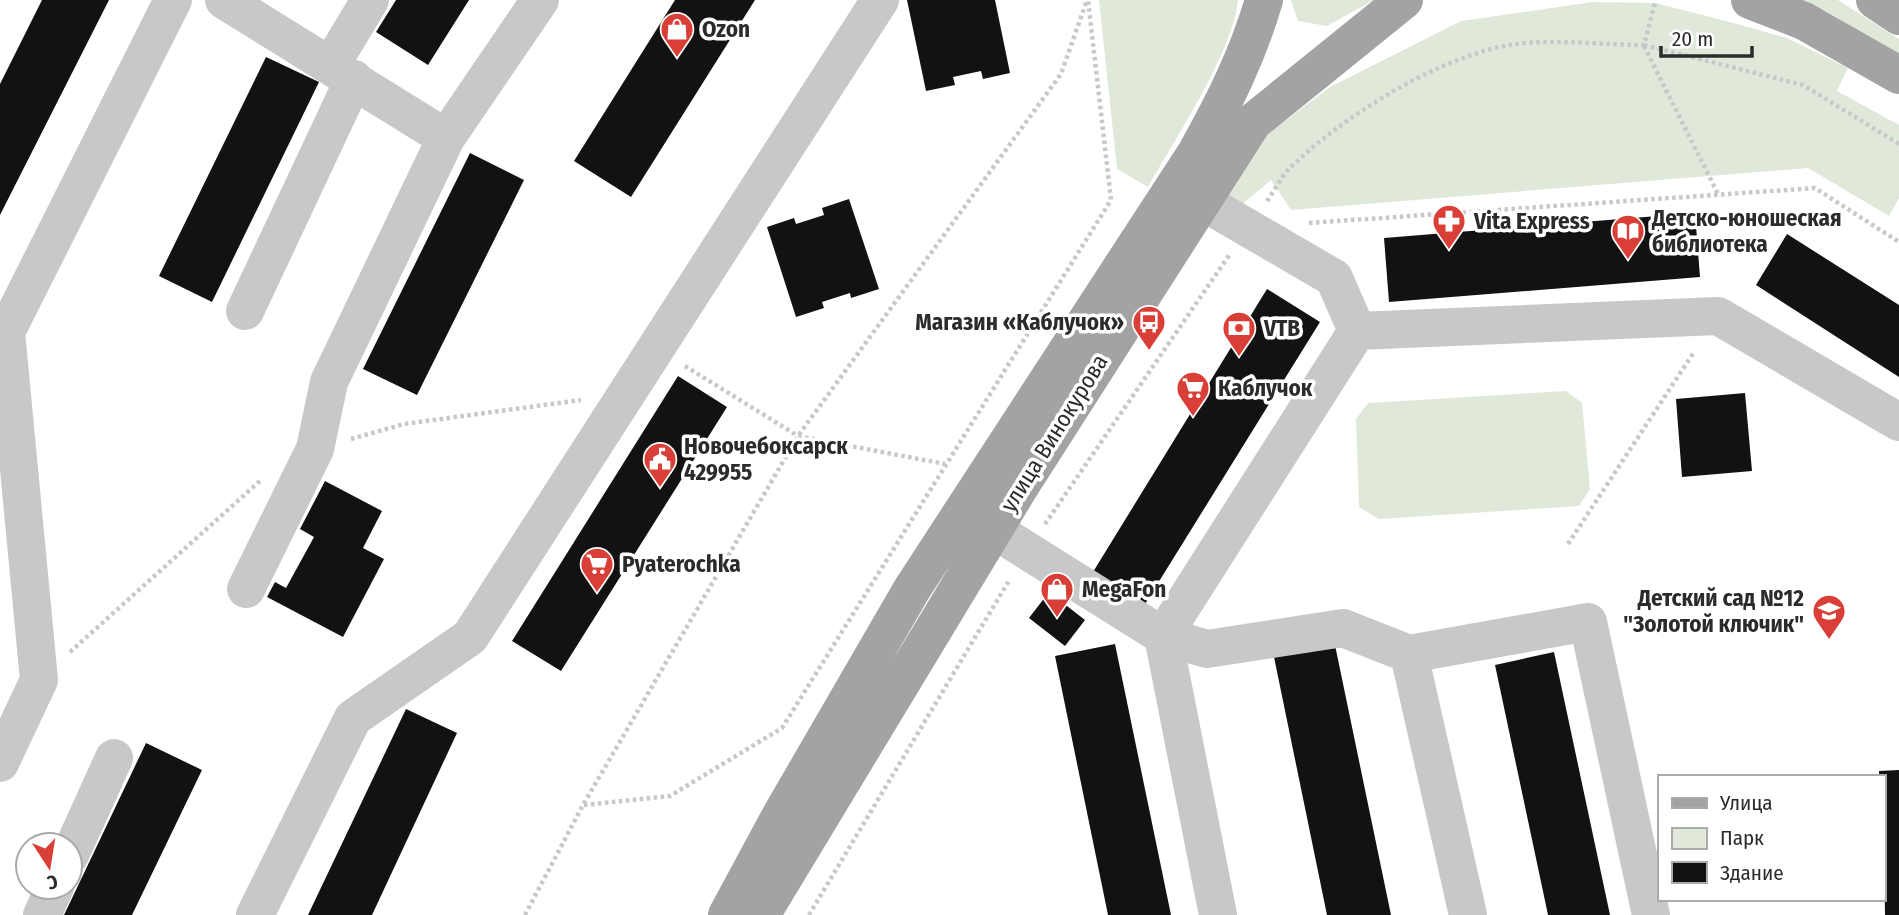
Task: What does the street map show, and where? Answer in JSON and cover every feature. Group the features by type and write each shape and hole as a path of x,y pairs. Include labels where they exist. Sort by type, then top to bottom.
{"main road":[{"name":"улица Винокурова","path":"727,915 781,815 912,589 1196,153 1232,89 1264,0"},
{"name":"улица Винокурова","path":"761,915 994,530 1200,200 1253,122 1405,0"},
{"path":"1750,0 1804,21 1899,75"},
{"path":"1875,0 1899,16"}],"lane":[{"path":"0,763 39,680 6,332 173,0"},
{"path":"224,0 446,138"},
{"path":"246,311 370,0"},
{"path":"246,589 314,449 329,382 446,138 540,0"},
{"path":"255,915 353,718 470,637 880,0"},
{"path":"1200,200 1334,278 1357,331"},
{"path":"1357,331 1718,316 1899,422"},
{"path":"1219,915 1163,636 1357,331"},
{"path":"994,530 1163,636 1207,649 1343,628 1409,654 1588,622 1651,915"},
{"path":"1409,654 1468,915"},
{"path":"81,831 114,758"}],"path":[{"path":"525,915 583,805 798,436 1061,74 1087,0"},
{"path":"583,805 670,796 782,728 1111,200 1087,0"},
{"path":"1655,3 1644,45 1718,194"},
{"path":"1249,227 1287,171 1347,122 1410,83 1463,59 1515,44 1644,45 1803,85 1899,144"},
{"path":"1304,223 1815,188 1899,242"},
{"path":"1568,544 1718,316"},
{"path":"656,348 798,436 945,464"}],"green space":[{"path":"1099,0 1238,0 1234,21 1215,69 1148,187 1117,169"},
{"path":"1291,0 1374,0 1327,26 1298,21"},
{"path":"1802,0 1838,0 1899,39 1899,55 1826,11"},
{"path":"1593,2 1655,3 1730,22 1787,38 1848,68 1837,91 1899,125 1899,198 1889,216 1808,168 1291,210 1271,180 1233,212 1214,199 1255,144 1330,87 1461,21"},
{"path":"1566,391 1582,403 1590,489 1579,506 1379,519 1359,507 1356,419 1368,403"}],"building":[{"path":"42,0 109,0 0,215 0,84"},
{"path":"396,0 469,0 428,65 376,32"},
{"path":"675,0 755,0 631,197 574,161"},
{"path":"907,0 995,0 1010,73 983,79 981,71 953,77 955,85 926,91"},
{"path":"266,57 319,82 212,302 159,276"},
{"path":"470,153 524,180 417,395 363,369"},
{"path":"849,199 879,289 851,298 850,293 822,302 824,308 796,317 767,227 794,218 796,224 824,215 822,208"},
{"path":"1695,213 1700,277 1389,302 1384,238"},
{"path":"1787,234 1899,305 1899,377 1756,285"},
{"path":"1267,289 1320,322 1145,604 1093,572"},
{"path":"678,376 727,407 561,671 512,641"},
{"path":"1745,393 1752,471 1682,477 1676,399"},
{"path":"325,481 382,511 363,548 384,559 343,637 267,597 275,582 286,588 314,537 300,529"},
{"name":"MegaFon","path":"1049,592 1085,620 1065,646 1029,618"},
{"path":"1115,644 1171,915 1108,915 1055,656"},
{"path":"1335,645 1391,915 1327,915 1274,657"},
{"path":"1554,652 1610,915 1548,915 1495,665"},
{"path":"406,709 457,733 372,915 308,915"},
{"path":"146,743 202,770 132,915 64,915 71,901 84,901 84,873"},
{"path":"1899,770 1899,915 1885,915 1885,775 1879,775 1879,771"}],"place":[{"name":"Ozon","path":"677,59"},
{"name":"Vita Express","path":"1449,251"},
{"name":"Детско-юношеская библиотека","path":"1628,261"},
{"name":"Магазин «Каблучок»","path":"1149,352"},
{"name":"VTB","path":"1239,358"},
{"name":"Каблучок","path":"1193,418"},
{"name":"Новочебоксарск 429955","path":"660,489"},
{"name":"Pyaterochka","path":"597,594"},
{"name":"MegaFon","path":"1057,619"},
{"name":"Детский сад №12 \"Золотой ключик\"","path":"1829,641"}]}
